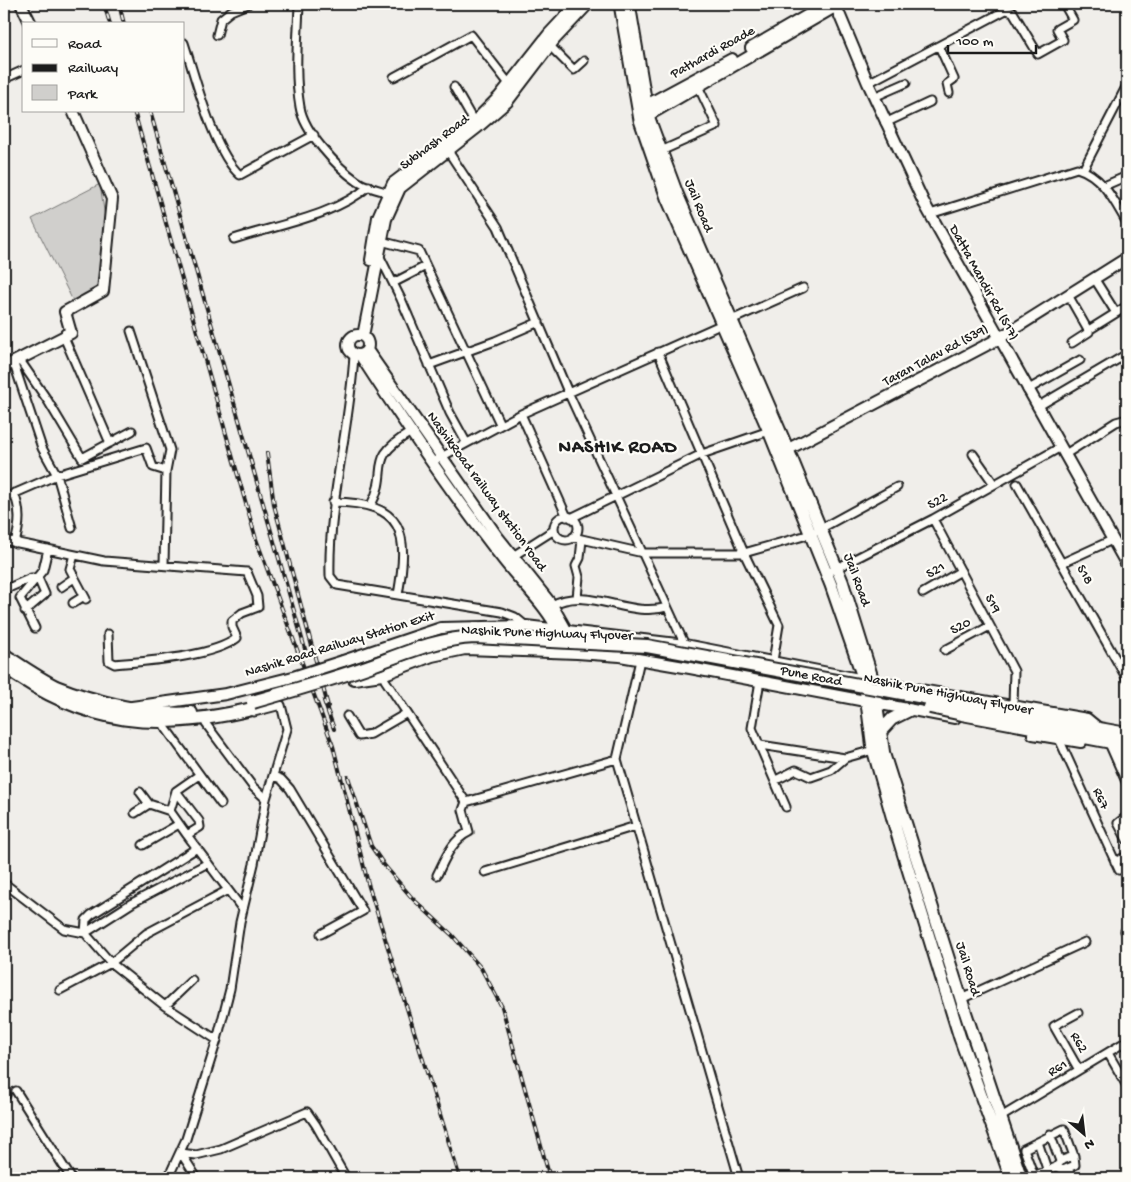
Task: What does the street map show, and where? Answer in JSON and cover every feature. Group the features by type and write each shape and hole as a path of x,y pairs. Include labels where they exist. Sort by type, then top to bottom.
{"highway":[{"name":"Nashik Pune Highway Flyover","path":"4,666 42,691 80,708 113,717 147,722 175,722 216,718 428,644 451,638 475,637 647,646 965,709 1127,745"},
{"name":"Nashik Pune Highway Flyover","path":"4,655 56,686 90,698 155,712 186,713 254,705 354,679 409,658 452,646 611,650 652,655 965,709 1098,728 1127,734"}],"main road":[{"path":"21,4 30,22"},
{"name":"Subhash Road","path":"360,335 386,219 400,188 474,122 510,85 548,35 576,4"},
{"name":"Subhash Road","path":"360,335 378,216 394,183 478,127 507,102 550,46 588,4"},
{"path":"620,4 643,113 698,86 835,4"},
{"name":"Jail Road","path":"629,4 643,113 667,198 726,321 783,452 831,570 868,680 876,746 1001,1117 1019,1177"},
{"name":"Pathardi Roade","path":"643,113 835,4"},
{"name":"Datta Mandir Rd (S17)","path":"835,4 874,97 930,214 998,339 1112,540 1123,548 1127,565"},
{"path":"4,367 71,333 65,312 103,291 112,199 73,112"},
{"name":"Jail Road","path":"643,113 661,151 769,431 783,452"},
{"name":"Taran Talav Rd (S39)","path":"783,452 998,339 1127,258"},
{"path":"360,353 368,344 360,335 350,339 349,351 360,353 411,432 437,459 508,559 562,630 573,653"},
{"name":"NashikRoad railway station road","path":"360,353 437,459"},
{"name":"NashikRoad railway station road","path":"508,559 552,605 562,630"},
{"name":"Nashik Road Railway Station Exit","path":"131,707 226,694 293,677 441,628 526,626 685,645 1087,719 1098,728"},
{"name":"Pune Road","path":"354,679 383,677 432,656 465,649 573,653 640,660 1059,739 1090,744 1108,741"},
{"name":"Jail Road","path":"872,704 880,732 876,746"},
{"path":"880,732 892,720 910,710"},
{"path":"876,746 898,838 960,1038 1019,1177"}],"street":[{"path":"217,35 217,26 220,19 231,11 248,4"},
{"path":"298,4 297,78 300,109 314,135 335,163 358,182 389,193"},
{"path":"868,83 1006,10 1013,12 1038,54 1063,40 1058,29 1073,20 1064,4"},
{"path":"394,77 471,34 510,85"},
{"path":"185,46 212,126 230,167 240,175 314,135"},
{"path":"550,46 574,70 584,60"},
{"path":"938,46 954,79 948,84 949,93"},
{"path":"4,79 22,71"},
{"path":"874,97 906,83"},
{"path":"661,151 717,126 698,86"},
{"path":"1083,170 1127,86"},
{"path":"454,87 474,122"},
{"path":"886,123 930,102"},
{"path":"446,147 498,227 568,392 685,645"},
{"path":"930,214 1077,168 1089,172 1104,186 1127,223"},
{"path":"1104,186 1127,176"},
{"path":"234,239 301,220 358,196 369,186"},
{"path":"381,241 419,251 464,352 500,424"},
{"path":"379,254 394,283 450,413 466,442"},
{"path":"394,283 426,266"},
{"path":"1094,278 1116,313"},
{"path":"437,459 500,424 568,392 803,288"},
{"path":"1068,295 1090,332 1072,343"},
{"path":"1092,328 1127,306"},
{"path":"429,366 539,322"},
{"path":"130,331 170,450 166,472 164,565"},
{"path":"64,336 110,443"},
{"path":"658,352 744,553 779,624 773,661"},
{"path":"360,353 352,385 334,502 330,576 337,585 502,612 515,617 526,626"},
{"path":"1037,407 1127,354"},
{"path":"16,360 48,401 82,458 132,431"},
{"path":"16,360 42,448 56,475 72,528"},
{"path":"1027,390 1080,360"},
{"path":"521,414 569,517 577,527 573,537"},
{"name":"S22","path":"831,570 932,519 994,484 1116,422 1127,419"},
{"path":"508,559 554,530 557,520 569,517 702,454 769,431"},
{"path":"372,505 379,483 382,457 392,443 411,432"},
{"path":"4,498 56,475 146,448 153,467 166,472"},
{"path":"973,454 994,484"},
{"name":"S18","path":"1017,484 1127,679"},
{"path":"554,530 557,536 563,540 573,537 643,554 744,553 815,532 896,487"},
{"path":"14,493 20,508 20,523 16,543"},
{"path":"334,502 372,505 388,515 402,537 402,570 398,595"},
{"name":"S19","path":"932,519 1014,672 1012,705"},
{"path":"4,540 104,561 247,572 257,596 258,607 242,613 232,621 232,627 237,638 227,645 165,659 115,664 109,661 108,634"},
{"path":"577,598 579,577 576,566 580,558 582,540"},
{"path":"1062,562 1112,540"},
{"path":"25,611 45,594 38,578 39,572 44,568 48,549"},
{"path":"73,603 85,597 70,569 74,554"},
{"name":"S21","path":"923,593 961,571"},
{"path":"4,590 30,578 38,578"},
{"path":"35,628 25,611 20,596 38,578"},
{"path":"61,587 74,578"},
{"path":"552,605 564,598 577,598 650,610 667,607"},
{"name":"S20","path":"945,650 990,626"},
{"path":"640,660 617,759 739,1178"},
{"path":"4,673 22,686 60,705 101,718 165,727 206,724 281,705 287,728 266,800 243,910 230,989 217,1040 181,1153 168,1178"},
{"path":"383,677 466,802"},
{"path":"760,682 752,728 786,807"},
{"path":"347,716 360,736 370,734 407,713"},
{"path":"206,724 252,787 266,800"},
{"path":"165,727 221,804"},
{"name":"R67","path":"1059,739 1119,870"},
{"path":"1108,741 1127,770"},
{"path":"1108,741 1127,784"},
{"path":"760,745 845,758"},
{"path":"776,780 796,770 811,777 831,770 845,758 876,746"},
{"path":"466,802 617,759"},
{"path":"170,811 176,792 199,775"},
{"path":"273,776 281,779 290,789 364,911 321,934"},
{"path":"140,792 149,804 170,811 243,910"},
{"path":"176,792 199,822 200,827 187,835"},
{"path":"437,875 451,848 462,835 469,832 463,810 466,802"},
{"path":"135,813 149,804"},
{"path":"1127,816 1118,823 1127,840"},
{"path":"143,845 179,824"},
{"path":"485,872 636,826"},
{"path":"85,933 86,920 91,915 197,848"},
{"path":"1115,862 1127,856"},
{"path":"85,933 132,903 208,863"},
{"path":"4,883 64,929 85,933 111,963 165,1006 217,1040"},
{"path":"60,990 111,963 147,933 228,890"},
{"path":"961,999 1084,942"},
{"path":"165,1006 192,980"},
{"name":"R62","path":"1078,1013 1054,1026 1079,1070"},
{"name":"R61","path":"1001,1117 1127,1041"},
{"path":"1108,1053 1127,1086"},
{"path":"16,1091 71,1178"},
{"path":"181,1153 196,1155 221,1149 307,1112 346,1178"},
{"path":"1050,1134 1058,1164 1063,1170 1076,1164 1074,1156 1064,1129 1050,1134 1024,1149 1019,1177 1048,1170 1058,1164 1074,1156"},
{"path":"1038,1142 1050,1178"},
{"path":"181,1153 197,1178"},
{"path":"1068,1168 1072,1178"}],"green space":[{"path":"100,184 106,224 97,287 73,301 32,219"}],"railway":[{"path":"104,4 109,22"},
{"path":"119,4 124,22"},
{"path":"134,112 256,539 333,746 369,887 460,1178"},
{"path":"150,112 307,656"},
{"path":"267,453 274,505 328,706"},
{"path":"324,701 334,729"},
{"path":"348,777 371,846 384,865 413,899 452,935 481,968 502,1007 550,1178"}],"district":[{"name":"NASHIK ROAD","path":"618,448"}]}
